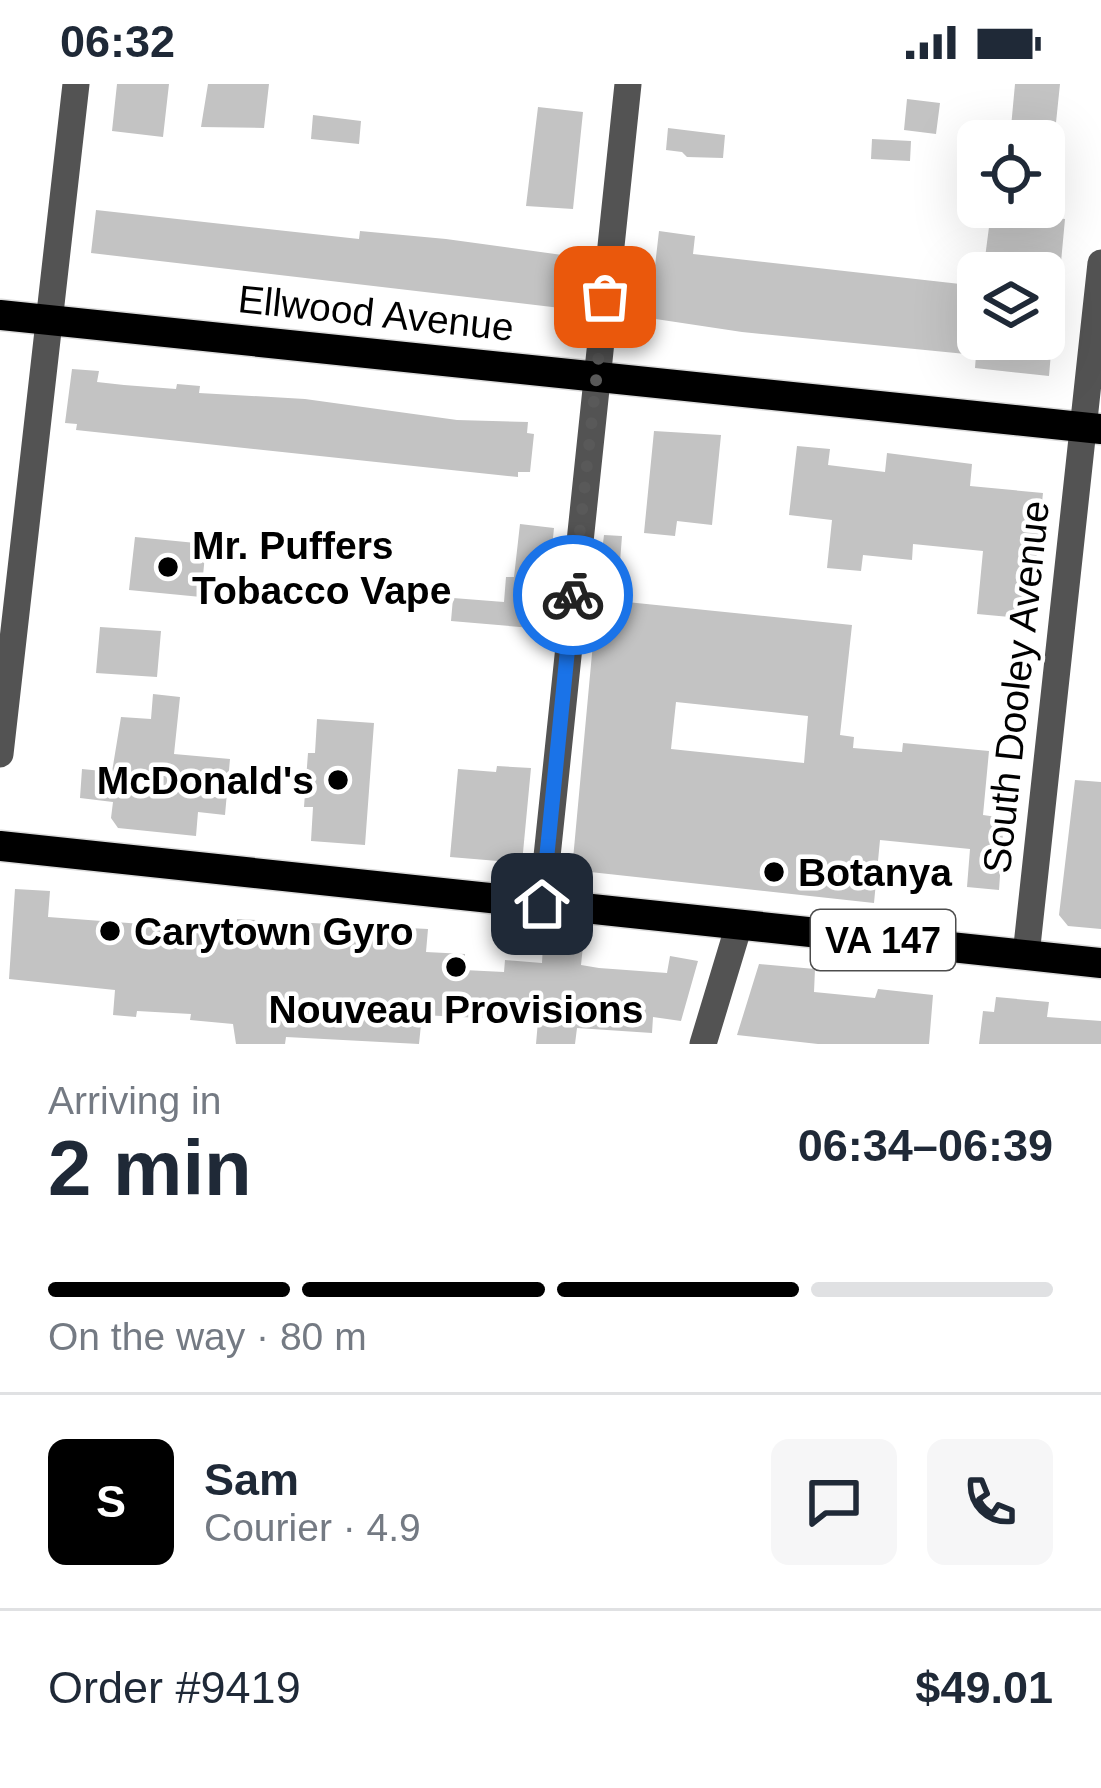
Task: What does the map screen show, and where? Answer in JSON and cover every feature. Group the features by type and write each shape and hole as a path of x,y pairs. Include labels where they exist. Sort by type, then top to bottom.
{"main road":[{"name":"Ellwood Avenue","path":"0,315 1092,428"},
{"name":"VA 147","path":"0,846 1101,963"}],"street":[{"path":"0,754 76,84"},
{"path":"542,904 628,84"},
{"name":"South Dooley Avenue","path":"1026,956 1092,428 1101,263"},
{"path":"704,1044 740,925"}],"building":[{"path":"117,84 169,84 163,137 112,131"},
{"path":"208,84 269,84 264,128 201,127"},
{"path":"1015,84 1060,84 1056,120 1012,120"},
{"path":"907,99 940,103 936,134 904,130"},
{"path":"538,107 583,112 573,209 526,206"},
{"path":"313,115 361,121 359,144 311,139"},
{"path":"668,128 725,135 723,158 687,157 666,150"},
{"path":"872,139 911,141 910,161 871,159"},
{"path":"96,210 359,239 360,231 446,239 584,258 584,264 591,265 586,311 91,253"},
{"path":"989,228 1064,228 1062,252 986,252"},
{"path":"659,231 695,236 693,254 957,284 957,353 742,332 649,318"},
{"path":"976,360 1050,360 1049,376 975,368"},
{"path":"72,369 99,371 97,382 176,389 177,384 200,386 199,393 305,399 457,420 528,422 527,433 534,434 530,472 518,472 518,477 76,430 77,424 65,423"},
{"path":"654,431 721,435 712,525 677,521 675,536 644,533"},
{"path":"797,446 830,449 828,465 885,472 887,453 972,464 970,486 1043,493 1030,619 977,614 983,551 913,544 912,560 863,555 861,571 827,568 832,520 789,515"},
{"path":"520,524 554,528 544,629 451,621 453,598 504,602 506,577 514,577"},
{"path":"604,535 622,536 617,601 852,625 840,735 854,737 853,748 902,752 903,743 989,751 983,815 1004,818 999,890 967,887 970,849 880,840 874,903 572,870 599,578 598,543 603,543","holes":["676,702 808,716 804,763 671,749"]},
{"name":"Mr. Puffers Tobacco Vape","path":"135,537 206,544 201,597 129,590"},
{"path":"100,627 161,631 157,677 96,673"},
{"path":"153,694 180,697 174,754 230,759 225,815 198,812 196,836 118,828 111,818 113,802 80,798 82,769 112,772 121,717 151,719"},
{"name":"McDonald's","path":"317,719 374,723 365,845 311,841 313,807 304,807 308,753 315,753"},
{"path":"497,766 531,768 522,863 450,857 458,769 496,772"},
{"path":"1075,780 1101,782 1101,929 1068,926 1059,915"},
{"path":"15,889 50,891 48,917 236,931 237,919 428,929 426,952 465,954 464,970 504,972 505,960 542,963 543,944 583,946 581,965 599,968 667,973 670,956 698,961 681,1021 653,1017 652,1033 577,1028 575,1044 536,1044 538,1021 422,1015 419,1044 286,1037 285,1044 236,1044 233,1024 190,1020 191,1014 137,1011 136,1017 113,1015 115,990 9,979"},
{"path":"759,964 815,969 814,992 875,998 878,989 933,995 929,1044 818,1044 737,1035"},
{"path":"996,997 1049,1002 1047,1017 1101,1021 1101,1044 979,1044 983,1011 994,1012"}],"way so far":[{"path":"573,595 605,297"}],"place":[{"name":"Mr. Puffers Tobacco Vape","path":"168,567"},
{"name":"McDonald's","path":"338,780"},
{"name":"Botanya","path":"774,872"},
{"name":"Carytown Gyro","path":"110,931"},
{"name":"Nouveau Provisions","path":"456,967"}],"route":[{"path":"542,904 573,595"}]}
